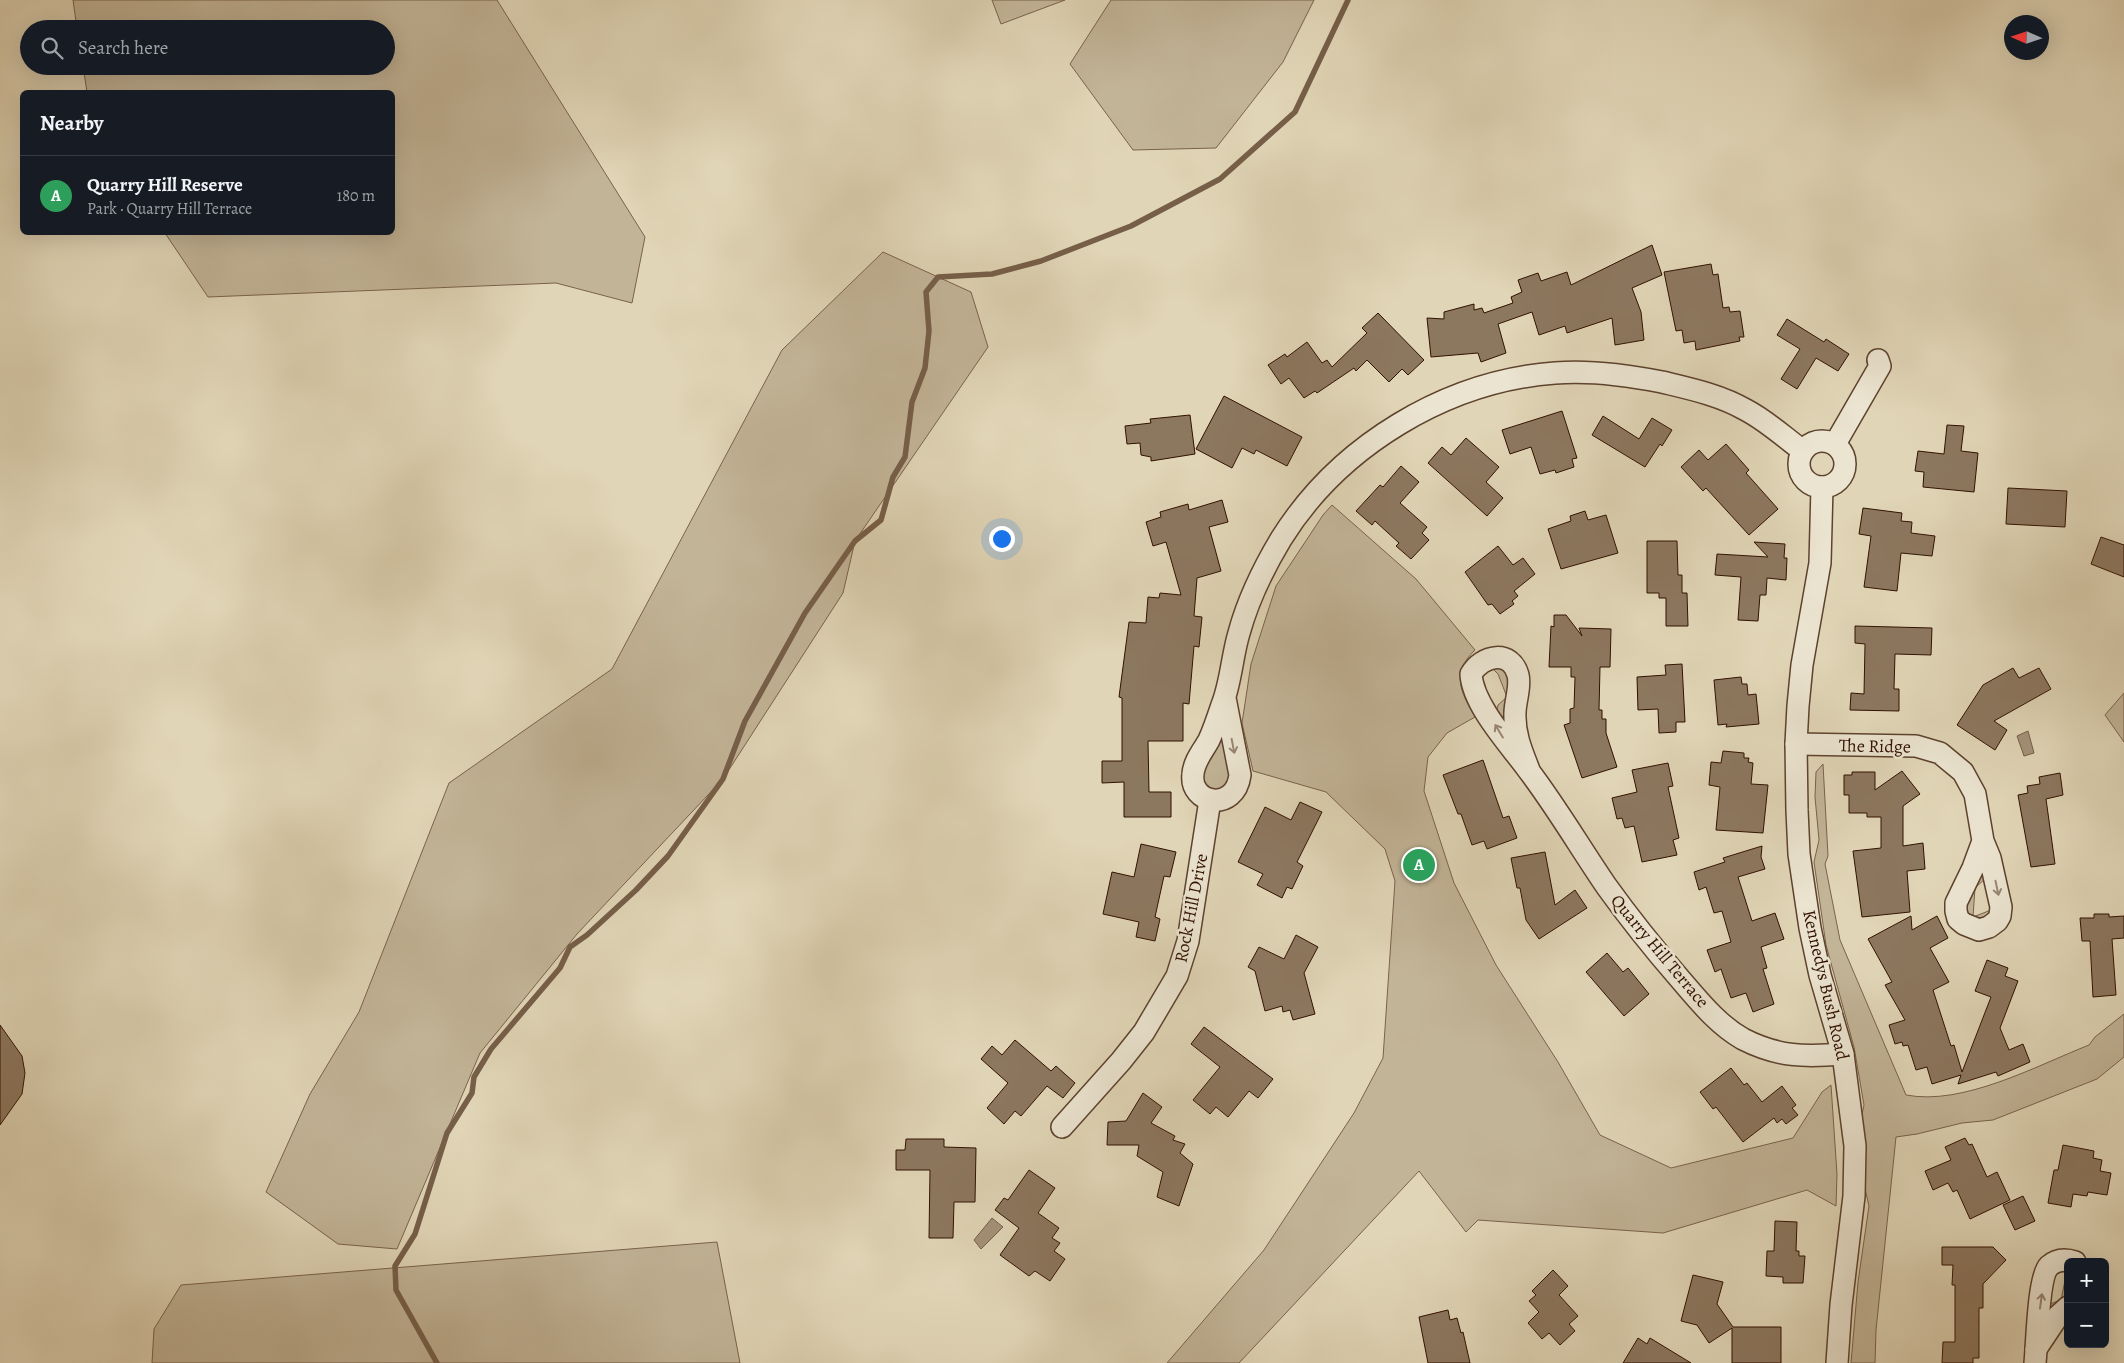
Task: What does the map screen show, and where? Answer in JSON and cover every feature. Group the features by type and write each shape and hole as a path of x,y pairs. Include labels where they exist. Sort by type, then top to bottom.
{"street":[{"path":"1834,444 1880,366 1878,360"},
{"path":"1225,698 1240,775 1239,784 1235,792 1228,798 1220,801 1210,800 1201,795 1194,787 1192,776 1195,765 1208,742 1225,698 1239,632 1250,600 1270,559 1302,510 1329,480 1388,431 1418,413 1458,395 1489,385 1554,373 1609,374 1644,378 1695,390 1726,400 1764,421 1803,451"},
{"path":"1817,441 1826,441 1834,444 1844,456 1844,470 1836,482 1822,487 1809,483 1802,475 1799,461 1803,451 1817,441"},
{"name":"Kennedys Bush Road","path":"1822,487 1820,563 1802,666 1796,744 1797,810 1804,892 1820,975 1843,1054 1852,1109 1856,1172 1838,1329 1837,1363"},
{"name":"Quarry Hill Terrace","path":"1529,770 1518,740 1516,726 1518,674 1511,663 1502,657 1493,656 1483,660 1475,668 1472,674 1472,686 1507,744 1529,770 1608,889 1651,946 1721,1024 1743,1039 1792,1056 1808,1057 1843,1054"},
{"name":"The Ridge","path":"1796,744 1906,745 1940,753 1963,772 1971,784 1978,807 1983,841"},
{"name":"Rock Hill Drive","path":"1062,1126 1121,1061 1144,1032 1177,976 1188,941 1210,800"},
{"path":"2035,1356 2037,1327 2046,1272 2056,1262 2064,1260"},
{"path":"2035,1356 2058,1316 2064,1311"}],"shaded area":[{"path":"73,0 497,0 645,237 632,303 556,283 208,297 166,235 395,235 395,90 87,90 84,75 395,75 395,20 76,20"},
{"path":"992,0 1065,0 1001,24"},
{"path":"1111,0 1314,0 1283,62 1216,148 1133,150 1070,64"},
{"path":"883,252 971,292 988,347 855,541 843,593 723,779 577,934 480,1053 397,1249 338,1244 266,1192 310,1094 359,1012 449,783 612,669 782,350"},
{"path":"1332,505 1416,579 1475,650 1467,658 1460,674 1460,682 1465,699 1475,717 1447,733 1428,757 1424,791 1454,883 1496,965 1558,1062 1600,1135 1671,1168 1793,1138 1822,1092 1831,1085 1837,1174 1836,1206 1807,1190 1663,1233 1478,1220 1466,1232 1419,1171 1239,1363 1167,1363 1264,1250 1354,1113 1383,1058 1395,881 1385,849 1326,792 1253,771 1242,723 1251,664 1276,586 1323,515"},
{"path":"1491,665 1508,670 1511,732 1496,713 1498,705 1507,697 1498,674 1492,668 1480,679"},
{"path":"2124,693 2124,742 2105,715"},
{"path":"1222,730 1232,774 1228,787 1215,793 1203,785 1202,768"},
{"path":"2028,731 2034,753 2024,756 2017,736"},
{"path":"1823,764 1828,856 1825,864 1840,940 1906,1095 1928,1097 1951,1095 1999,1082 2089,1045 2095,1037 2124,1014 2124,1057 2097,1079 1993,1120 1962,1123 1896,1137 1876,1330 1875,1363 1851,1363 1858,1282 1869,1206 1855,1146 1864,1105 1854,1047 1826,945 1814,862 1819,840 1815,797 1816,772"},
{"path":"1985,859 1987,877 1975,888 1973,917 1991,910 1990,916 1978,921 1965,912 1964,906"},
{"path":"992,1218 1003,1227 981,1249 974,1240"},
{"path":"717,1242 740,1363 152,1363 154,1329 181,1285"},
{"path":"2064,1285 2064,1304 2044,1324 2047,1305 2061,1300"}],"building":[{"path":"1652,245 1662,275 1632,288 1641,312 1644,340 1615,345 1612,318 1567,333 1565,326 1539,335 1532,312 1498,324 1506,353 1481,362 1478,353 1431,357 1427,318 1444,319 1444,312 1474,304 1474,310 1482,308 1484,313 1513,303 1511,297 1522,292 1518,280 1538,273 1541,281 1567,272 1571,285"},
{"path":"1711,264 1713,275 1718,274 1723,308 1729,307 1730,312 1740,311 1744,337 1739,337 1740,341 1696,350 1695,341 1684,343 1682,330 1676,331 1664,272"},
{"path":"1378,313 1424,360 1408,375 1402,369 1389,382 1367,360 1356,371 1354,368 1317,393 1315,391 1304,398 1289,378 1281,384 1268,365 1285,354 1287,357 1307,342 1322,363 1327,360 1332,367 1367,333 1362,328"},
{"path":"1787,319 1824,342 1826,339 1849,354 1838,371 1816,358 1797,389 1781,379 1800,349 1777,335"},
{"path":"1224,396 1302,437 1287,466 1256,450 1254,454 1242,448 1232,468 1196,449"},
{"path":"1562,411 1577,458 1572,459 1574,467 1556,473 1555,470 1540,474 1531,447 1510,454 1502,430"},
{"path":"1190,415 1195,454 1151,461 1151,457 1141,455 1140,443 1127,444 1125,426 1151,423 1150,419"},
{"path":"1603,416 1639,439 1652,418 1672,430 1645,467 1592,435"},
{"path":"1947,425 1964,426 1961,451 1978,453 1974,492 1923,487 1924,472 1915,471 1918,451 1944,454"},
{"path":"1466,438 1499,467 1486,482 1503,498 1487,516 1428,463 1442,447 1451,455"},
{"path":"1726,444 1749,470 1746,473 1778,509 1749,535 1706,488 1703,491 1681,467 1699,450 1708,460"},
{"path":"1401,466 1419,482 1400,503 1427,527 1422,533 1429,540 1411,559 1396,546 1399,543 1375,521 1372,525 1356,511 1380,485 1383,487"},
{"path":"2008,488 2067,491 2065,527 2006,524"},
{"path":"1222,500 1228,522 1209,527 1221,571 1197,578 1194,616 1202,617 1199,647 1194,646 1189,704 1183,703 1183,741 1148,741 1149,792 1171,792 1171,817 1124,817 1124,782 1102,783 1102,761 1122,761 1122,698 1119,697 1129,622 1146,623 1148,597 1159,598 1160,593 1181,595 1166,542 1153,546 1146,522 1161,517 1160,512 1188,504 1189,510"},
{"path":"1863,508 1902,513 1901,521 1912,522 1911,533 1935,536 1932,556 1901,553 1897,591 1864,587 1871,536 1859,534"},
{"path":"1585,511 1588,520 1606,515 1618,553 1561,569 1548,529 1571,521 1570,516"},
{"path":"2101,537 2124,545 2124,577 2091,564"},
{"path":"1647,541 1677,541 1678,575 1682,575 1682,593 1687,593 1688,626 1666,626 1666,598 1659,598 1659,593 1647,593"},
{"path":"1754,542 1785,544 1784,558 1787,558 1786,580 1767,578 1766,595 1760,595 1758,621 1738,620 1741,577 1715,575 1717,554 1768,557"},
{"path":"1498,546 1513,565 1523,558 1535,574 1514,591 1518,596 1512,601 1514,604 1500,614 1492,604 1488,605 1465,572"},
{"path":"1554,615 1566,615 1582,636 1579,628 1611,629 1610,667 1600,667 1599,710 1602,710 1602,719 1606,719 1606,733 1617,767 1582,778 1564,725 1570,723 1570,709 1574,708 1575,677 1571,677 1571,667 1549,667 1551,626 1554,627"},
{"path":"1855,626 1932,628 1931,655 1895,654 1894,689 1899,689 1899,711 1850,710 1851,693 1864,694 1865,644 1855,643"},
{"path":"1682,664 1685,722 1676,722 1676,732 1659,733 1658,709 1638,710 1637,677 1666,675 1665,665"},
{"path":"2013,668 2019,678 2039,668 2051,689 1994,721 2007,730 1995,750 1957,725 1983,685"},
{"path":"1741,677 1742,684 1747,684 1748,695 1756,694 1759,724 1726,727 1727,724 1718,725 1714,680"},
{"path":"1723,751 1744,753 1744,758 1749,758 1748,762 1753,763 1751,784 1768,785 1763,833 1716,830 1720,787 1709,785 1711,762 1721,763"},
{"path":"1483,760 1503,818 1509,816 1517,838 1487,849 1484,841 1472,845 1461,814 1458,814 1443,775"},
{"path":"1668,763 1673,786 1668,787 1679,838 1673,840 1677,855 1642,862 1634,826 1625,828 1622,818 1617,819 1612,798 1637,792 1632,770"},
{"path":"1902,771 1920,794 1903,806 1903,846 1923,843 1925,869 1907,871 1910,912 1862,917 1853,851 1881,848 1881,817 1867,817 1867,813 1849,813 1849,795 1844,795 1844,775 1852,775 1852,772 1875,772 1875,790"},
{"path":"2060,773 2063,795 2046,799 2055,864 2031,867 2018,795 2028,793 2027,786 2040,784 2039,777"},
{"path":"1300,802 1322,812 1297,862 1303,866 1292,889 1287,887 1282,898 1257,885 1263,874 1238,862 1265,807 1291,820"},
{"path":"1141,844 1176,852 1170,877 1164,876 1155,917 1160,919 1155,941 1136,937 1139,922 1103,914 1112,872 1134,877"},
{"path":"1762,846 1761,857 1765,869 1738,877 1752,921 1775,913 1784,939 1761,947 1767,968 1763,969 1774,1004 1753,1012 1746,993 1731,998 1721,969 1715,972 1707,950 1731,942 1722,911 1714,913 1706,887 1699,890 1694,872 1725,862 1723,858"},
{"path":"1545,852 1555,905 1575,890 1587,908 1539,939 1526,920 1520,888 1517,888 1511,858"},
{"path":"2094,914 2109,914 2109,917 2124,916 2124,938 2112,939 2116,995 2093,997 2090,941 2082,941 2080,918 2094,918"},
{"path":"1911,916 1912,930 1937,916 1948,938 1930,948 1949,982 1933,990 1951,1046 1954,1045 1962,1072 1991,997 1975,991 1987,960 2008,968 2005,976 2018,981 2000,1028 2009,1050 2023,1044 2030,1062 1998,1076 1996,1072 1958,1084 1961,1075 1932,1084 1927,1067 1916,1070 1908,1045 1903,1046 1902,1042 1895,1044 1889,1025 1905,1020 1885,985 1892,982 1868,939"},
{"path":"1296,935 1318,947 1304,973 1315,1014 1293,1020 1290,1010 1283,1012 1282,1006 1265,1011 1255,971 1248,967 1259,947 1284,959"},
{"path":"1607,953 1623,972 1628,968 1649,994 1624,1016 1586,972"},
{"path":"0,1025 22,1056 25,1073 22,1094 0,1125"},
{"path":"1204,1027 1273,1079 1258,1098 1249,1091 1228,1117 1216,1107 1210,1114 1193,1100 1220,1067 1191,1044"},
{"path":"1015,1040 1051,1071 1056,1066 1075,1083 1063,1098 1047,1086 1021,1116 1015,1111 1004,1124 987,1108 1008,1083 981,1059 992,1046 1002,1055"},
{"path":"1731,1068 1744,1085 1747,1083 1762,1102 1782,1086 1796,1105 1792,1108 1798,1115 1786,1124 1782,1119 1777,1123 1774,1118 1743,1142 1716,1107 1713,1109 1700,1092"},
{"path":"1143,1093 1162,1107 1151,1123 1175,1136 1173,1140 1185,1144 1180,1153 1193,1164 1179,1206 1157,1197 1163,1172 1137,1156 1139,1145 1107,1145 1108,1122 1126,1121"},
{"path":"1965,1138 1969,1145 1972,1144 1987,1177 1997,1172 2010,1200 1970,1219 1957,1190 1953,1192 1948,1183 1933,1190 1925,1171 1951,1160 1945,1147"},
{"path":"906,1139 944,1139 944,1147 976,1148 975,1202 954,1202 953,1238 929,1238 930,1170 896,1170 896,1150 905,1150"},
{"path":"2063,1145 2094,1151 2093,1158 2102,1160 2100,1171 2111,1173 2107,1195 2088,1192 2087,1196 2073,1194 2071,1207 2048,1203 2054,1170 2058,1170"},
{"path":"1029,1170 1055,1188 1038,1213 1059,1228 1052,1238 1060,1243 1054,1251 1065,1259 1050,1281 1035,1271 1029,1276 1000,1255 1019,1228 995,1210 1004,1198 1008,1200"},
{"path":"2023,1196 2035,1221 2015,1230 2003,1205"},
{"path":"1775,1221 1797,1222 1796,1251 1799,1251 1799,1256 1805,1256 1803,1283 1783,1283 1783,1277 1766,1276 1767,1251 1774,1251"},
{"path":"1942,1247 1993,1247 2006,1260 1983,1284 1983,1308 1979,1308 1979,1358 1973,1358 1973,1363 1942,1363 1943,1342 1955,1342 1955,1285 1952,1285 1953,1265 1942,1265"},
{"path":"1553,1270 1568,1286 1559,1295 1578,1316 1569,1324 1575,1331 1560,1345 1549,1333 1542,1339 1528,1323 1539,1312 1529,1301 1536,1295 1532,1291"},
{"path":"1693,1275 1723,1282 1717,1304 1733,1327 1781,1327 1781,1363 1732,1363 1732,1328 1709,1343 1697,1325 1681,1321"},
{"path":"1448,1310 1450,1320 1457,1318 1461,1333 1463,1332 1470,1363 1428,1363 1419,1317"},
{"path":"1638,1338 1647,1344 1650,1338 1691,1363 1623,1363"}],"waterway":[{"path":"437,1363 396,1290 395,1266 415,1234 447,1133 472,1093 474,1077 491,1049 560,968 570,947 587,935 636,890 668,856 723,779 745,721 805,613 855,541 881,520 893,477 905,457 912,402 925,368 929,331 926,292 938,277 992,274 1041,261 1131,226 1220,179 1295,112 1348,0"}],"place":[{"name":"Quarry Hill Reserve","path":"1419,865"}]}
